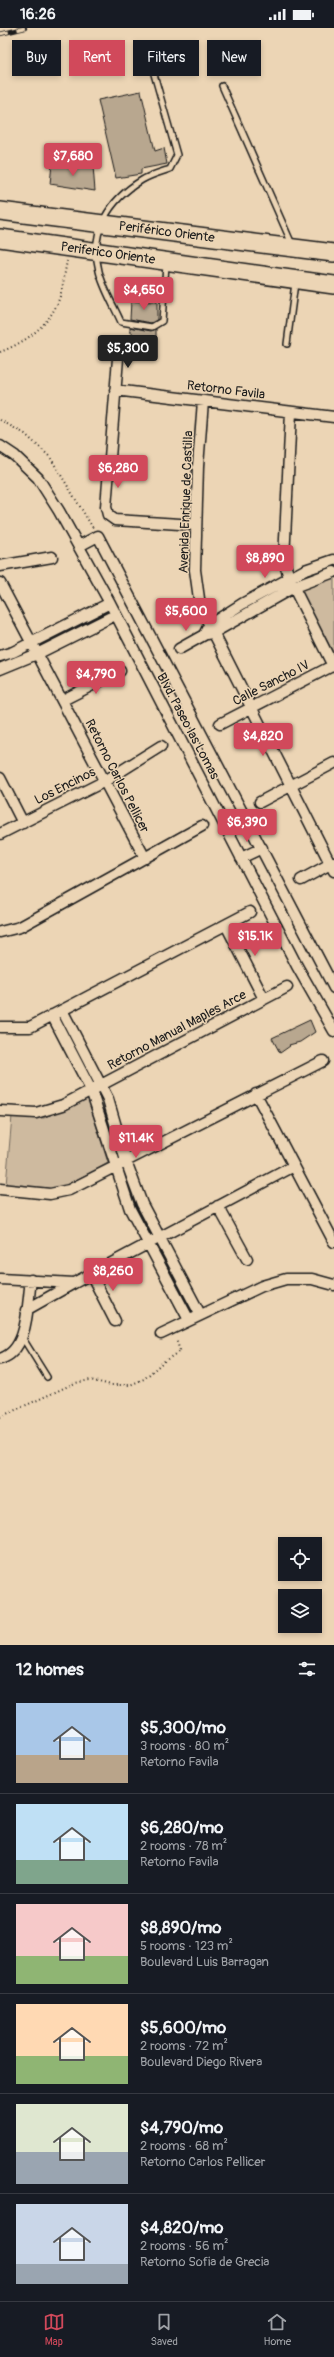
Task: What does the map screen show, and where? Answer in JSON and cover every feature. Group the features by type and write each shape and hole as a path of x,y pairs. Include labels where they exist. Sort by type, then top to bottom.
{"highway":[{"name":"Periférico Oriente","path":"0,211 334,253"},
{"name":"Periferico Oriente","path":"0,238 334,285"}],"street":[{"path":"119,346 106,507 108,515 115,520 196,524"},
{"name":"Retorno Favila","path":"115,390 334,416"},
{"name":"Avenida Enrique de Castilla","path":"204,401 196,524 196,587 200,606 208,631 333,866"},
{"path":"292,412 284,554 289,578 334,665"},
{"name":"Blvd. Paseo las Lomas","path":"0,446 15,456 38,478 79,546 110,603 241,858 334,1031"},
{"path":"79,546 98,536 334,988"},
{"path":"0,566 52,556"},
{"path":"179,649 289,578 334,560"},
{"path":"208,631 294,587 334,572"},
{"name":"Retorno Carlos Pellicer","path":"0,583 33,642 145,858"},
{"path":"0,656 54,632 110,603"},
{"path":"0,668 38,653 115,615"},
{"path":"81,618 87,628"},
{"path":"54,632 60,642"},
{"name":"Calle Sancho IV","path":"220,724 334,665"},
{"path":"63,700 120,671"},
{"name":"Los Encinos","path":"0,834 105,781 161,746"},
{"path":"260,802 334,763"},
{"path":"0,778 23,822"},
{"path":"0,932 20,927 202,826"},
{"path":"241,858 262,848"},
{"path":"301,880 333,866"},
{"path":"0,1027 30,1027 250,912"},
{"name":"Retorno Manual Maples Arce","path":"226,925 264,999"},
{"name":"Retorno Manual Maples Arce","path":"0,1111 45,1112 63,1105 287,987"},
{"path":"62,1010 102,1085 116,1122 126,1162 142,1204 158,1237 200,1314"},
{"path":"52,1015 91,1090 123,1192 147,1243 163,1269 189,1320"},
{"path":"0,1189 60,1193 126,1162 256,1094 323,1061"},
{"path":"256,1094 334,1242"},
{"path":"26,1310 158,1237 294,1166"},
{"path":"218,1206 247,1259"},
{"path":"163,1269 173,1264"},
{"path":"91,1274 115,1321"},
{"path":"0,1279 74,1283"},
{"path":"161,1334 200,1314 262,1286 286,1279 312,1279 334,1285"},
{"path":"0,1359 15,1351 22,1337 31,1280"},
{"path":"177,1298 188,1292"}],"lane":[{"path":"155,76 177,155 170,169 143,179 116,200 100,224 96,252 99,272 121,322 152,327 162,321 167,262"},
{"path":"222,86 293,247"},
{"path":"287,344 295,280"},
{"path":"22,1337 47,1377"}],"path":[{"path":"0,352 27,338 44,324 57,306 69,248"},
{"path":"0,420 26,434 50,457 98,536"},
{"path":"0,1417 75,1383 90,1380 111,1385 130,1385 144,1379 163,1362 180,1351 173,1328"}],"shaded area":[{"path":"334,574 334,654 299,587"},
{"path":"82,1097 88,1099 108,1163 57,1190 6,1185 12,1116 44,1118"}],"building":[{"path":"141,91 155,151 164,148 167,164 141,169 141,174 116,178 98,100"},
{"path":"52,164 93,166 95,191 50,184"},
{"path":"131,301 157,302 157,320 151,323 130,319"},
{"path":"130,327 151,331 156,329 156,347 133,345"},
{"path":"310,1020 315,1032 300,1042 289,1045 290,1046 280,1053 272,1038"}],"railway":[{"path":"0,34 25,28"}]}
